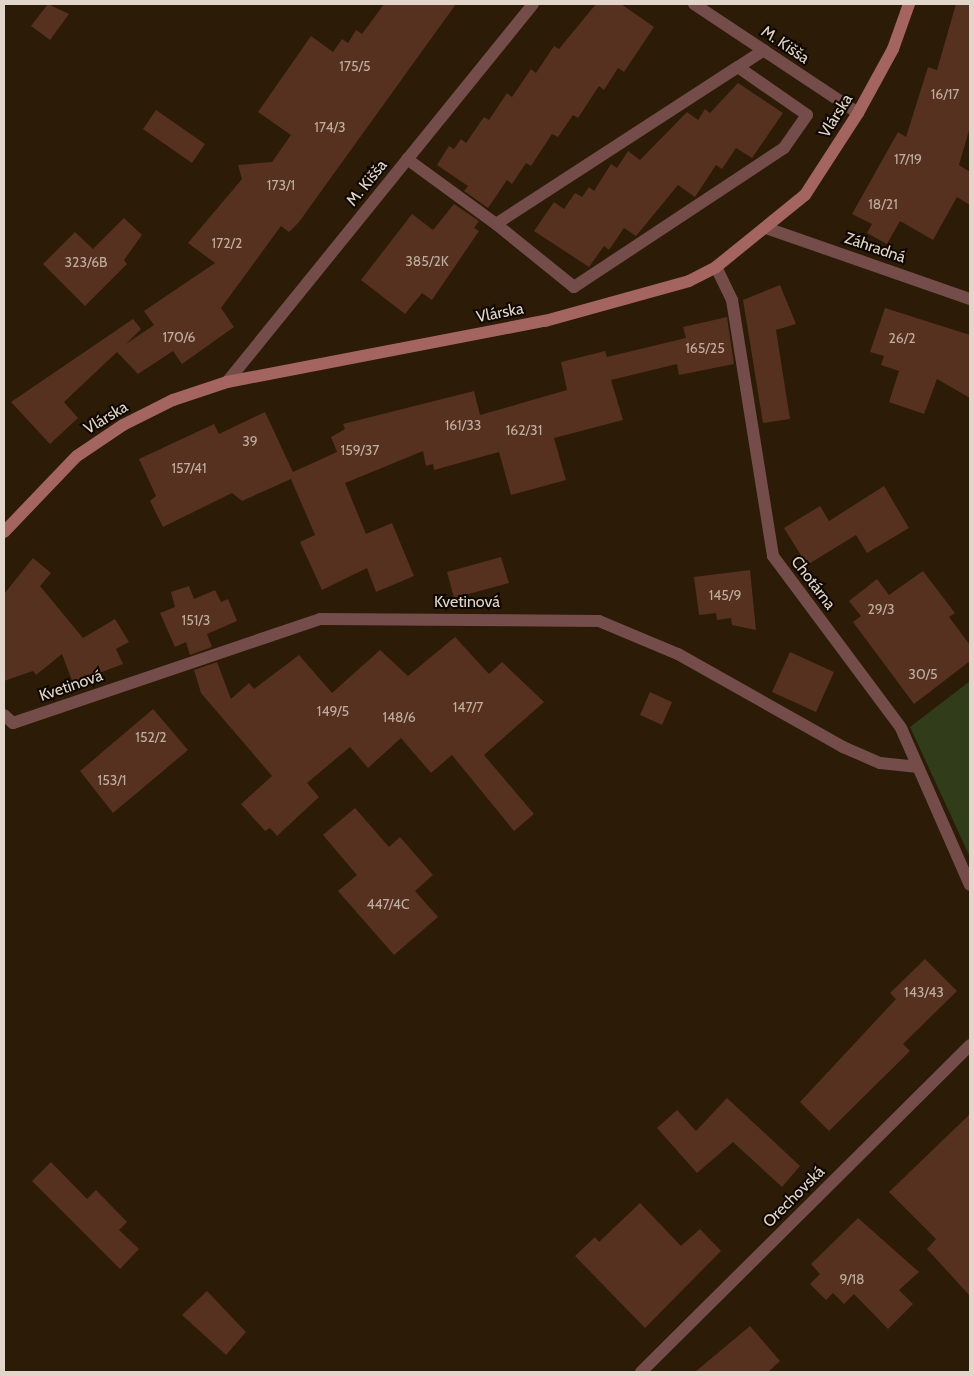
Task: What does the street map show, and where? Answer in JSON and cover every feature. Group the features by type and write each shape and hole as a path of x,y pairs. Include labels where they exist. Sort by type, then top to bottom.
{"main road":[{"name":"Vlárska","path":"4,532 77,456 100,440 173,400 227,382 545,320 689,281 716,267 769,229 805,195 858,114 893,49 909,4"}],"street":[{"name":"M. Kišša","path":"227,382 533,4"},
{"name":"M. Kišša","path":"694,4 858,114"},
{"path":"496,224 764,50"},
{"path":"407,159 496,224 574,287 784,148 807,115 738,67"},
{"name":"Záhradná","path":"769,229 970,299"},
{"name":"Chotárna","path":"716,267 732,300 773,556 901,728 916,767 970,886"},
{"name":"Kvetinová","path":"4,715 13,723 320,619 599,621 678,654 843,747 880,763 916,767"},
{"name":"Orechovská","path":"641,1372 970,1045"}],"green space":[{"path":"970,681 970,857 910,727"}],"building":[{"path":"48,4 69,14 50,40 31,26"},
{"path":"384,4 456,4 299,222 289,232 281,226 221,308 234,327 182,364 173,351 138,374 117,352 64,402 78,418 50,444 11,402 133,319 141,329 126,344 154,325 144,311 215,263 188,243 242,179 238,165 272,162 291,135 258,112 311,36 333,52 342,39 348,43 356,30 362,34"},
{"path":"596,4 621,4 654,27 624,72 618,68 604,90 599,86 578,118 573,115 558,137 552,134 531,166 526,163 512,184 507,180 488,208 464,191 468,186 437,165 449,146 454,149 461,139 466,143 484,117 489,120 507,93 512,97 531,69 536,73 554,46 559,49"},
{"path":"956,4 970,4 970,127 959,165 970,172 970,205 957,197 933,240 900,221 887,244 867,233 872,224 852,214 898,132 906,137 928,67 937,70"},
{"path":"738,83 783,113 752,158 736,148 722,169 716,165 695,197 678,185 636,236 624,228 609,250 604,246 589,267 534,231 554,202 564,209 575,193 582,197 589,187 594,191 611,164 617,168 628,151 640,160 687,112 698,120 705,109 710,113"},
{"path":"156,110 205,144 192,163 143,129"},
{"path":"454,204 479,221 474,228 479,231 432,300 422,293 405,314 361,280 412,214 433,230"},
{"path":"124,218 142,235 124,260 127,264 85,306 43,264 75,232 93,249"},
{"path":"780,285 796,324 776,330 790,419 763,423 743,300"},
{"path":"885,308 970,335 970,398 937,379 924,414 889,402 899,371 881,365 884,356 870,352"},
{"path":"727,317 734,364 679,375 677,364 611,380 623,420 554,438 566,480 511,495 499,452 434,470 433,464 426,466 423,451 345,483 366,534 392,523 414,576 376,592 367,568 322,590 300,542 315,535 291,479 242,501 232,493 163,527 150,501 156,496 139,459 214,424 219,434 265,412 293,472 337,452 331,437 345,429 343,424 474,391 480,415 567,390 561,362 605,351 607,357 686,338 683,327"},
{"path":"884,486 909,528 867,553 856,535 807,565 784,528 820,506 829,521"},
{"path":"501,557 509,583 454,598 447,572"},
{"path":"33,558 51,573 40,586 83,638 115,619 129,642 116,649 123,664 73,683 62,654 36,675 33,671 4,681 4,594"},
{"path":"750,570 756,630 732,625 731,618 717,620 716,613 699,615 694,577"},
{"path":"923,571 955,613 949,617 970,645 970,661 914,704 853,622 861,616 849,601 877,579 889,595"},
{"path":"189,586 194,599 215,590 221,602 228,599 237,621 207,634 212,647 190,655 186,642 175,647 160,613 175,607 171,592"},
{"path":"455,637 489,674 502,662 544,702 484,755 534,814 514,831 452,755 431,773 401,738 368,768 350,747 307,783 319,797 277,836 270,828 265,831 241,804 272,776 201,693 194,670 217,662 231,699 249,683 254,689 299,655 332,693 380,650 408,676"},
{"path":"790,652 834,672 816,712 772,692"},
{"path":"650,692 672,702 662,725 640,715"},
{"path":"153,709 188,750 113,813 80,771"},
{"path":"355,808 389,847 400,837 433,875 415,891 438,917 394,955 338,891 357,875 323,835"},
{"path":"925,959 957,991 903,1044 910,1051 829,1131 800,1102 896,999 890,993"},
{"path":"727,1098 800,1166 782,1187 733,1142 697,1173 657,1128 677,1110 696,1131"},
{"path":"970,1114 970,1296 927,1249 936,1239 889,1192"},
{"path":"51,1162 87,1199 96,1190 127,1222 119,1230 139,1249 120,1269 32,1181"},
{"path":"640,1203 681,1246 700,1229 721,1251 645,1328 575,1256 595,1237 599,1242"},
{"path":"858,1218 919,1272 899,1290 913,1304 888,1329 854,1294 844,1304 833,1293 826,1300 810,1284 820,1274 811,1264"},
{"path":"207,1291 246,1332 226,1355 182,1315"},
{"path":"750,1326 780,1361 768,1372 695,1372"}]}
